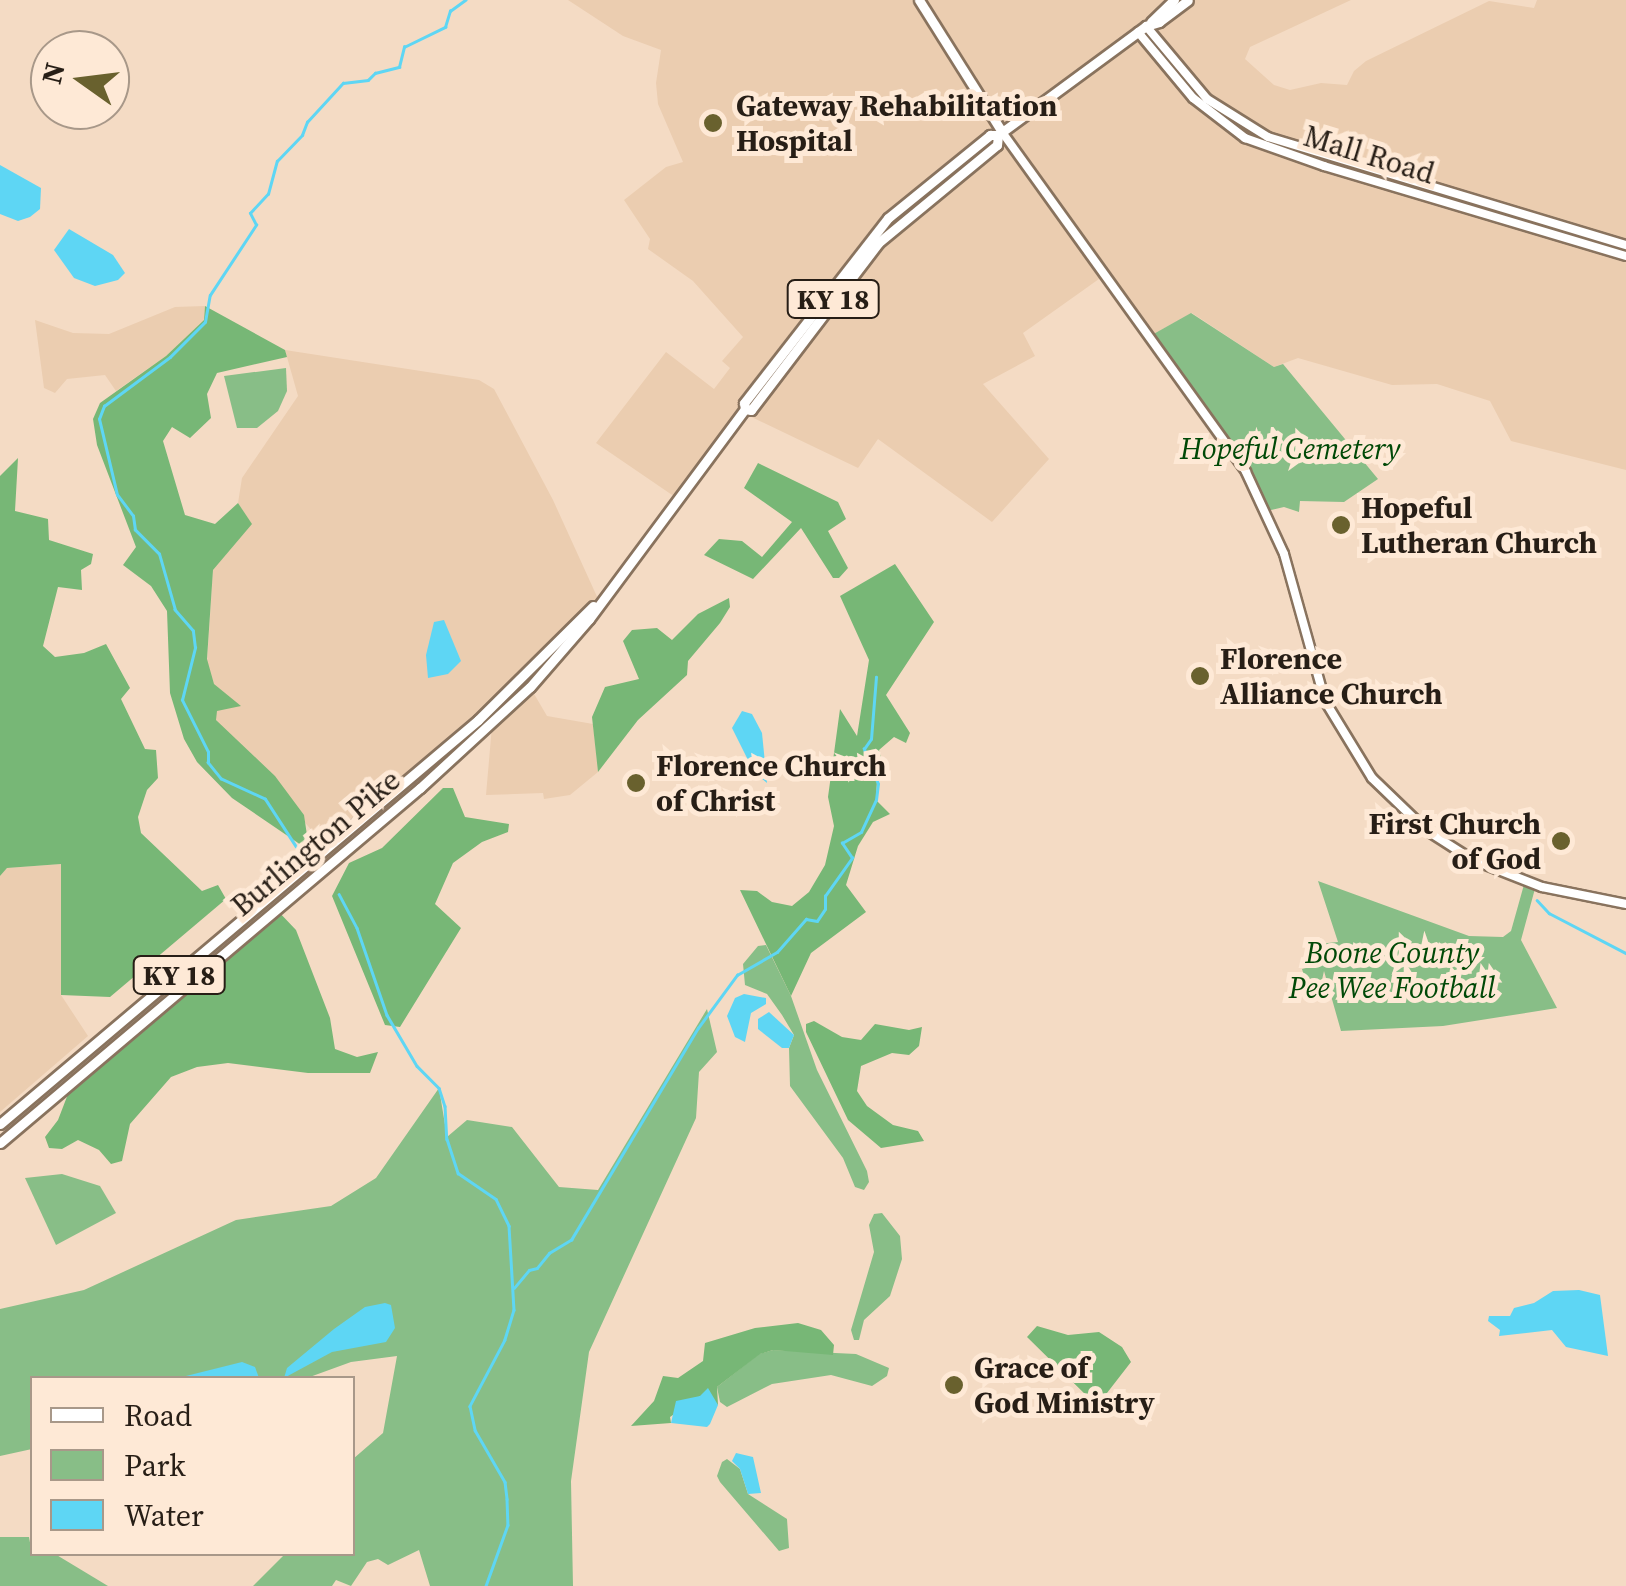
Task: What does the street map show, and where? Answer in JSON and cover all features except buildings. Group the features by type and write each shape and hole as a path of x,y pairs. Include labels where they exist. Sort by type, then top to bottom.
{"main road":[{"path":"919,0 1000,134 1254,485 1284,554 1320,687 1346,741 1372,778 1426,830 1473,860 1542,886 1626,904"},
{"name":"Burlington Pike","path":"0,1143 492,726 567,644 745,409 751,410 878,244 997,144 1000,134 1174,0"},
{"name":"Burlington Pike","path":"1145,26 1160,22 1188,0"},
{"name":"Mall Road","path":"1145,26 1207,98 1268,137 1626,246"},
{"name":"Mall Road","path":"1145,26 1192,98 1246,138 1324,166 1626,256"},
{"name":"Burlington Pike","path":"0,1124 478,720 599,601"}],"shaded area":[{"path":"568,0 1351,0 1250,47 1245,59 1274,85 1290,90 1321,83 1347,85 1354,71 1366,61 1489,1 1534,8 1537,0 1626,0 1626,245 1285,143 1206,99 1201,106 1245,138 1626,256 1626,470 1511,441 1490,401 1437,384 1392,385 1298,358 1274,367 1192,313 1150,336 1106,274 1023,333 1035,356 983,384 1049,459 992,522 878,439 858,468 743,413 678,499 596,443 666,352 714,389 730,368 722,361 743,337 693,281 648,249 650,239 624,200 666,167 683,162 658,104 656,83 661,50 623,36"},
{"path":"205,306 204,320 166,356 116,391 105,375 67,379 55,393 44,388 35,320 73,333 109,334 175,307"},
{"path":"285,350 479,380 494,389 553,500 599,601 501,699 327,848 216,720 205,694 213,570 251,524 238,503 242,478 298,396"},
{"path":"530,687 547,716 593,724 598,772 570,795 544,799 543,793 486,795 492,726"},
{"path":"61,864 61,995 88,1036 0,1112 0,876 7,868"}],"green space":[{"path":"205,306 285,350 287,357 217,373 207,394 211,418 190,438 172,427 163,441 185,515 215,524 238,503 252,524 213,570 207,659 214,684 241,706 217,711 216,720 275,776 304,815 308,842 301,845 232,798 197,762 184,739 170,693 167,611 151,586 123,565 136,547 97,445 93,419 100,403 166,356 204,320"},
{"name":"Hopeful Cemetery","path":"1191,313 1274,367 1283,364 1378,479 1344,502 1300,501 1299,512 1284,507 1267,511 1246,472 1150,336"},
{"path":"286,368 287,391 278,411 257,428 237,428 224,376"},
{"path":"18,458 15,511 48,519 49,540 93,554 91,564 81,570 82,590 58,587 43,646 55,657 84,653 106,644 130,688 121,699 145,749 156,750 158,778 147,790 138,817 141,833 202,891 218,885 226,899 110,997 61,995 61,864 7,868 0,876 0,476"},
{"path":"758,463 838,502 846,519 828,531 848,568 839,578 833,578 801,528 753,579 704,555 719,539 742,541 762,557 792,522 744,488"},
{"path":"895,564 934,622 886,695 910,733 906,743 894,737 879,750 884,770 877,780 876,800 890,814 873,822 858,846 846,885 866,912 811,953 791,996 740,890 757,891 772,902 792,906 809,892 825,865 834,826 828,797 840,709 857,736 869,660 840,596"},
{"path":"729,598 730,607 720,623 688,661 687,675 638,720 598,772 592,717 605,687 639,679 623,641 632,630 657,628 672,640 698,614"},
{"path":"443,788 453,788 465,817 509,824 508,832 482,842 453,863 435,904 461,928 400,1027 385,1025 332,896 349,863 382,848"},
{"name":"Boone County Pee Wee Football","path":"1318,881 1469,936 1503,937 1511,931 1525,881 1536,885 1521,940 1557,1008 1443,1026 1341,1031 1324,971 1320,989 1309,993 1302,969 1322,964 1317,944 1338,942"},
{"path":"276,909 296,930 330,1018 335,1049 357,1057 378,1052 370,1073 308,1073 228,1063 197,1067 171,1077 130,1124 122,1161 111,1164 99,1150 78,1140 62,1149 49,1148 45,1137 58,1120 73,1081"},
{"path":"766,945 791,996 817,1070 867,1171 869,1182 864,1190 855,1187 843,1158 790,1086 789,1048 794,1035 767,994 745,985 743,964 758,946"},
{"path":"707,1009 717,1052 699,1072 696,1118 589,1352 571,1481 573,1586 430,1586 419,1550 388,1565 378,1559 367,1562 351,1586 336,1580 332,1586 253,1586 283,1556 355,1556 355,1457 383,1433 397,1356 351,1362 312,1376 30,1376 30,1449 0,1456 0,1309 84,1290 236,1220 331,1206 376,1178 439,1088 447,1137 467,1120 512,1127 559,1187 598,1190"},
{"path":"814,1021 842,1037 861,1040 875,1024 909,1030 922,1027 919,1046 909,1055 892,1053 861,1066 857,1091 867,1106 893,1125 918,1131 924,1141 881,1148 848,1120 806,1032 806,1024"},
{"path":"62,1174 100,1186 116,1213 56,1245 25,1178"},
{"path":"882,1213 900,1236 902,1259 890,1296 864,1320 859,1340 854,1340 851,1330 874,1252 869,1225 874,1214"},
{"path":"798,1323 821,1330 834,1345 833,1355 773,1350 760,1354 717,1387 718,1405 700,1396 670,1417 671,1423 631,1426 654,1401 663,1376 678,1378 703,1361 705,1343 755,1328"},
{"path":"1037,1326 1068,1335 1099,1332 1122,1347 1131,1362 1100,1402 1091,1400 1027,1337"},
{"path":"773,1350 856,1354 889,1368 887,1376 872,1386 831,1375 772,1384 727,1407 720,1402 717,1387 759,1354"},
{"path":"727,1459 740,1469 748,1494 787,1519 789,1548 779,1551 720,1482 717,1476"},
{"path":"0,1537 29,1537 30,1556 58,1556 108,1586 0,1586"}],"water":[{"path":"0,165 41,188 40,209 30,217 18,221 0,214"},
{"path":"69,229 113,255 125,273 118,280 95,286 74,278 54,250"},
{"path":"444,620 461,661 448,674 428,678 426,655 434,622"},
{"path":"742,711 752,714 762,733 767,783 754,772 732,728"},
{"path":"744,994 766,998 766,1004 751,1013 745,1042 735,1037 727,1016 735,998"},
{"path":"769,1012 794,1035 789,1048 782,1048 758,1029 758,1019"},
{"path":"1579,1290 1600,1295 1608,1356 1566,1347 1552,1330 1499,1336 1500,1330 1488,1321 1489,1316 1510,1316 1514,1308 1534,1303 1553,1291"},
{"path":"391,1305 395,1328 386,1342 332,1352 285,1376 287,1368 365,1307"},
{"path":"242,1362 255,1367 258,1376 186,1376"},
{"path":"708,1388 718,1405 707,1427 671,1423 676,1401 700,1396"},
{"path":"736,1453 753,1457 761,1493 748,1494 740,1469 732,1461"}],"waterway":[{"path":"296,847 265,799 221,779 208,763 208,752 182,700 195,648 193,631 175,610 159,554 135,530 133,516 117,495 99,419 104,406 170,357 205,322 210,295 256,225 250,213 268,194 277,161 302,135 307,122 343,83 368,80 375,73 399,67 404,47 445,27 450,11 465,0"},
{"path":"514,1288 549,1253 571,1240 698,1028 737,975 777,952 806,919 817,921 825,909 825,896 852,858 842,843 861,832 876,800 878,784 864,749 871,739 876,677"},
{"path":"339,894 357,928 387,1015 417,1066 439,1088 445,1106 447,1139 458,1173 496,1199 509,1226 514,1310 505,1340 470,1406 475,1430 505,1482 507,1499 508,1525 486,1586"},
{"path":"1537,900 1549,913 1626,953"}],"place":[{"name":"Gateway Rehabilitation Hospital","path":"713,123"},
{"name":"Hopeful Lutheran Church","path":"1341,525"},
{"name":"Florence Alliance Church","path":"1200,676"},
{"name":"Florence Church of Christ","path":"636,783"},
{"name":"First Church of God","path":"1561,841"},
{"name":"Grace of God Ministry","path":"954,1385"}]}
